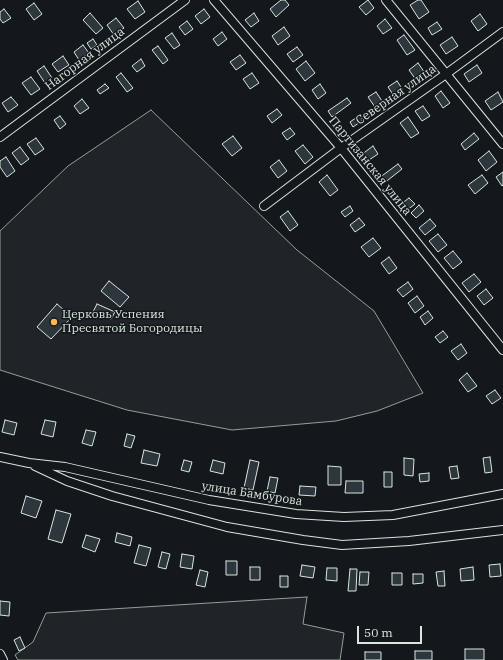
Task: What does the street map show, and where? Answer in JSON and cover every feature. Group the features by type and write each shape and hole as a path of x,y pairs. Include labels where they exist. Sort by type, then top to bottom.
{"street":[{"name":"Нагорная улица","path":"0,137 185,0"},
{"name":"Партизанская улица","path":"214,0 341,148 503,350"},
{"path":"386,0 503,144"},
{"name":"Северная улица","path":"264,206 341,148 503,32"},
{"name":"улица Бамбурова","path":"0,457 29,463 65,467 209,500 296,514 344,517 392,515 503,494"},
{"path":"29,463 67,481 112,496 227,527 303,540 342,545 408,541 503,530"},
{"path":"0,654 3,660"}],"shaded area":[{"path":"151,110 297,250 374,311 423,393 377,411 336,421 232,430 127,410 0,370 0,231 68,166"},
{"path":"307,597 303,624 344,633 340,660 18,660 15,655 33,642 46,613"}],"building":[{"path":"281,0 285,0 289,5 276,17 270,9"},
{"path":"368,0 374,8 366,15 359,7"},
{"path":"418,0 421,0 429,12 419,19 410,5"},
{"path":"138,1 145,12 135,19 127,9"},
{"path":"34,3 42,14 34,20 26,9"},
{"path":"4,9 11,18 3,23 0,19 0,12"},
{"path":"204,9 210,17 201,24 195,16"},
{"path":"90,13 103,28 96,34 83,20"},
{"path":"254,13 259,21 251,27 245,20"},
{"path":"480,14 487,24 478,31 471,21"},
{"path":"116,18 124,28 114,35 107,25"},
{"path":"385,19 392,28 383,34 377,26"},
{"path":"187,21 193,29 185,35 179,27"},
{"path":"437,22 442,29 432,35 428,28"},
{"path":"284,27 290,36 278,45 272,36"},
{"path":"222,32 227,39 218,46 213,39"},
{"path":"172,33 180,45 174,49 165,38"},
{"path":"404,35 415,50 407,55 397,40"},
{"path":"452,37 458,46 446,54 440,45"},
{"path":"93,39 97,45 91,49 87,43"},
{"path":"83,45 89,53 79,60 74,52"},
{"path":"158,46 168,60 163,64 152,50"},
{"path":"297,47 303,55 293,62 287,54"},
{"path":"240,55 246,63 236,70 230,62"},
{"path":"63,56 69,65 58,72 52,64"},
{"path":"141,59 145,66 137,72 132,66"},
{"path":"306,61 315,73 305,81 296,69"},
{"path":"418,63 425,73 416,80 409,70"},
{"path":"477,65 482,73 469,82 464,74"},
{"path":"44,66 52,78 45,83 37,71"},
{"path":"121,73 133,88 127,92 116,77"},
{"path":"252,73 259,83 250,89 243,79"},
{"path":"31,77 40,89 31,95 22,83"},
{"path":"397,81 403,90 394,96 388,87"},
{"path":"105,84 109,88 100,94 97,90"},
{"path":"320,84 326,93 318,99 312,90"},
{"path":"441,91 450,103 443,108 435,96"},
{"path":"376,92 384,104 377,110 368,97"},
{"path":"498,92 503,102 491,110 485,101"},
{"path":"11,97 18,105 8,112 2,103"},
{"path":"347,98 351,103 332,117 328,111"},
{"path":"82,99 89,108 80,114 74,106"},
{"path":"423,106 430,116 422,121 415,111"},
{"path":"277,109 282,115 272,123 267,116"},
{"path":"360,115 363,120 353,127 350,122"},
{"path":"60,116 66,124 60,129 54,120"},
{"path":"408,117 419,133 411,138 400,123"},
{"path":"290,128 295,134 287,140 282,133"},
{"path":"474,133 479,139 465,150 461,144"},
{"path":"233,136 242,148 232,156 222,144"},
{"path":"36,138 44,149 35,155 27,144"},
{"path":"303,145 313,157 305,164 295,151"},
{"path":"373,146 378,154 366,162 361,155"},
{"path":"20,147 29,159 21,165 12,153"},
{"path":"489,151 497,162 486,171 478,160"},
{"path":"6,157 15,171 7,177 0,167 0,161"},
{"path":"279,160 287,171 278,178 270,167"},
{"path":"398,164 402,169 383,184 379,178"},
{"path":"503,172 503,185 502,186 496,177"},
{"path":"327,175 338,190 330,196 319,182"},
{"path":"482,175 488,183 475,194 468,185"},
{"path":"409,198 415,204 406,211 401,204"},
{"path":"419,205 424,211 416,218 411,213"},
{"path":"350,206 353,211 345,217 341,212"},
{"path":"288,211 298,225 290,231 280,217"},
{"path":"359,218 365,225 355,232 350,225"},
{"path":"430,219 436,226 425,235 419,228"},
{"path":"438,234 447,245 438,252 429,241"},
{"path":"373,238 381,248 369,257 361,247"},
{"path":"453,251 462,262 453,269 444,258"},
{"path":"389,257 397,268 389,274 381,263"},
{"path":"474,274 481,282 469,292 462,283"},
{"path":"109,281 129,297 120,307 101,291"},
{"path":"408,282 413,289 403,297 397,290"},
{"path":"486,289 493,298 484,305 477,296"},
{"path":"417,296 424,306 415,313 408,303"},
{"name":"Церковь Успения Пресвятой Богородицы","path":"57,304 72,317 51,339 37,327"},
{"path":"97,304 115,312 111,319 93,312"},
{"path":"428,311 433,318 425,325 420,317"},
{"path":"443,331 448,337 440,343 435,337"},
{"path":"461,344 467,353 458,360 451,351"},
{"path":"467,373 477,386 468,392 459,380"},
{"path":"495,390 501,398 492,404 486,396"},
{"path":"5,420 17,423 14,435 2,432"},
{"path":"45,420 56,422 53,437 41,434"},
{"path":"86,430 96,432 92,446 82,443"},
{"path":"127,434 135,436 131,448 124,446"},
{"path":"144,450 160,454 157,466 141,463"},
{"path":"490,457 492,472 485,473 483,458"},
{"path":"404,458 414,459 413,476 404,475"},
{"path":"184,460 192,462 189,472 181,470"},
{"path":"213,460 225,463 223,474 210,471"},
{"path":"250,460 259,462 253,490 244,488"},
{"path":"328,466 341,467 341,485 328,485"},
{"path":"457,466 459,478 451,479 449,467"},
{"path":"384,472 392,472 392,487 384,487"},
{"path":"429,473 429,481 420,482 419,474"},
{"path":"270,477 278,478 275,493 267,491"},
{"path":"346,481 363,481 363,493 345,493"},
{"path":"300,486 316,487 315,496 299,495"},
{"path":"26,496 42,501 36,518 21,513"},
{"path":"56,510 71,514 62,543 48,539"},
{"path":"117,533 132,537 130,546 115,542"},
{"path":"86,535 100,539 95,552 82,547"},
{"path":"139,545 151,548 146,566 134,563"},
{"path":"162,552 170,554 166,569 158,567"},
{"path":"182,554 194,556 192,569 180,567"},
{"path":"226,561 237,561 237,575 226,575"},
{"path":"500,564 501,576 490,577 489,565"},
{"path":"302,565 315,567 313,578 300,576"},
{"path":"250,567 260,567 260,580 250,580"},
{"path":"473,567 474,580 461,581 460,569"},
{"path":"327,568 337,568 337,581 326,580"},
{"path":"350,569 357,569 356,591 348,591"},
{"path":"200,570 208,572 205,587 196,585"},
{"path":"444,571 445,586 438,586 436,572"},
{"path":"360,572 369,572 368,585 359,585"},
{"path":"392,573 402,573 402,585 392,585"},
{"path":"413,574 423,574 423,583 413,584"},
{"path":"280,576 288,576 288,587 280,587"},
{"path":"0,601 10,602 9,616 0,615"},
{"path":"20,637 25,648 19,651 14,640"},
{"path":"465,649 484,649 484,660 465,660"},
{"path":"415,651 432,651 432,660 415,660"},
{"path":"365,652 381,652 381,660 365,660"}],"place":[{"name":"Церковь Успения Пресвятой Богородицы","path":"54,322"}]}
